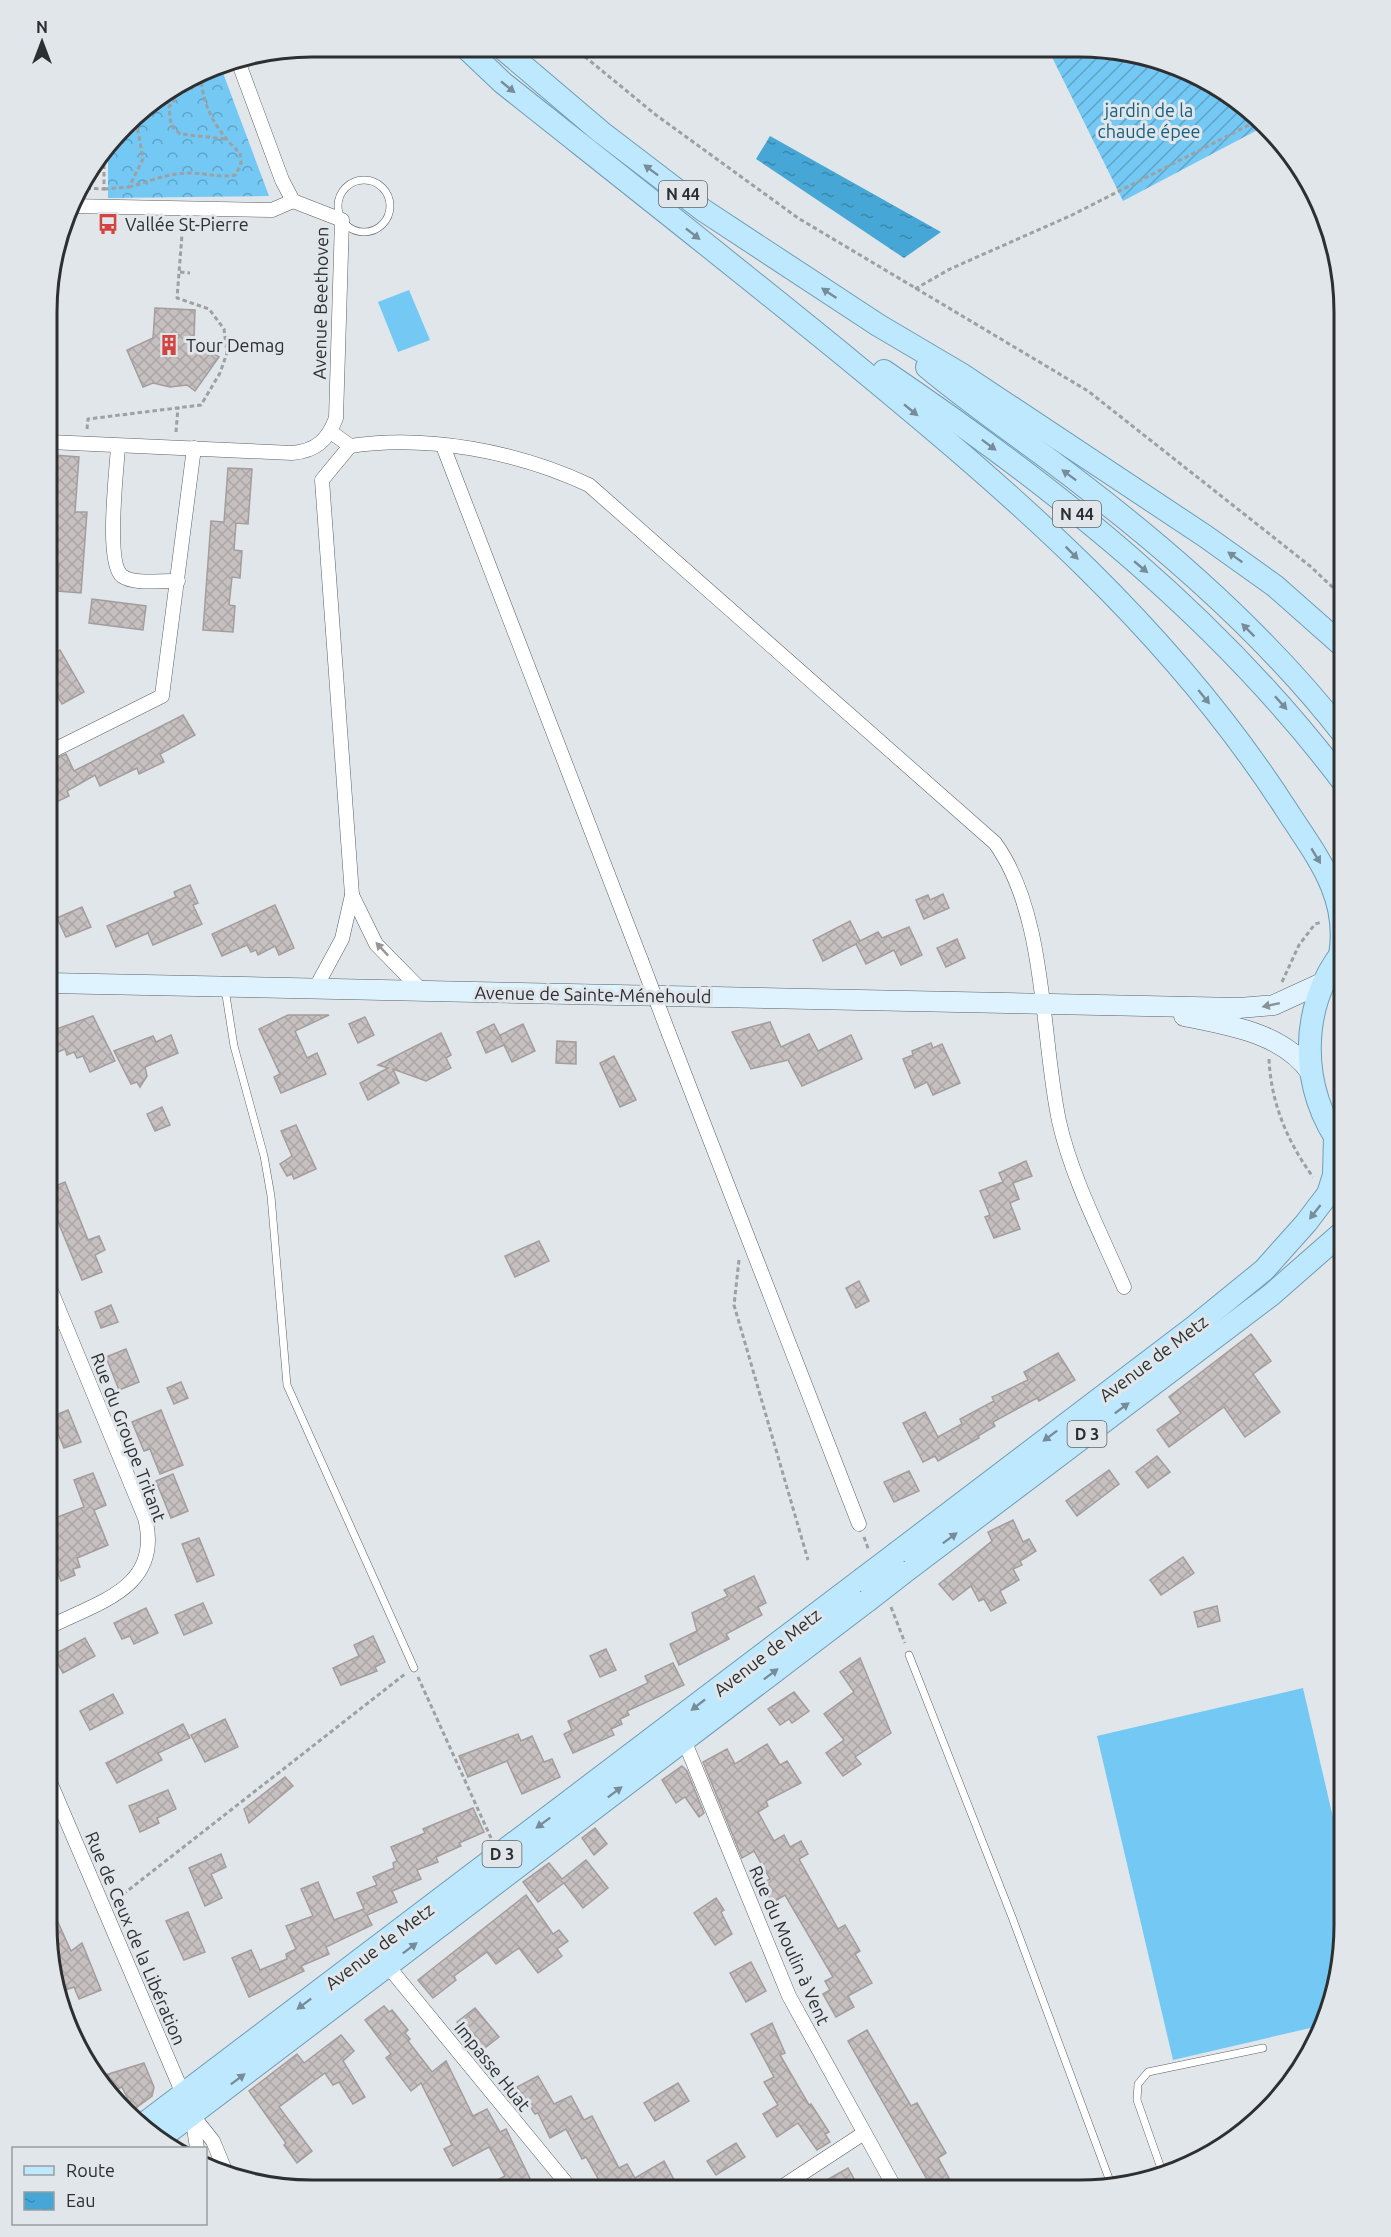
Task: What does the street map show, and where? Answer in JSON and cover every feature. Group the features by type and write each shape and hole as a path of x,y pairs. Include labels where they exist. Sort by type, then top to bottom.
{"main road":[{"name":"N 44","path":"476,57 503,83 768,293 957,421 1066,504 1165,586 1264,684 1302,727 1334,770"},
{"name":"N 44","path":"513,57 601,132 703,210 878,326 944,381 1086,487 1187,572 1270,652 1334,724"},
{"path":"768,293 975,463 1053,534 1142,622 1259,770 1334,888"},
{"path":"878,326 961,374 1205,536 1275,586 1334,638"},
{"path":"1334,966 1324,982 1312,1018 1309,1045 1311,1073 1316,1095 1334,1133"},
{"name":"Avenue de Sainte-Ménehould","path":"57,983 1258,1008 1291,999 1324,982"},
{"name":"Avenue de Sainte-Ménehould","path":"1137,1007 1218,1023 1259,1035 1289,1050 1304,1062 1311,1073"},
{"name":"Avenue de Metz","path":"150,2122 187,2105 387,1965 867,1602 900,1563 1264,1270 1306,1223 1328,1194 1334,1175"},
{"name":"Avenue de Metz","path":"164,2132 187,2105 499,1856 861,1580 900,1563 1271,1295 1334,1240"}],"street":[{"path":"80,206 272,210 294,201 282,180 240,68"},
{"name":"Avenue Beethoven","path":"294,201 342,220 336,418 331,432"},
{"path":"57,442 292,453 318,446 331,432 350,446"},
{"path":"315,989 342,939 352,895 322,480 350,446 373,443 443,446 506,455 555,469 589,485 995,843 1006,860 1018,888 1026,917 1042,1003 1059,1122 1091,1214 1124,1287"},
{"path":"118,446 113,544 116,566 122,576 135,580 178,581"},
{"path":"443,446 860,1524"},
{"path":"57,748 162,696 194,448"},
{"path":"352,895 376,944 422,991"},
{"name":"Rue du Groupe Tritant","path":"57,1305 145,1518 149,1544 144,1567 128,1586 57,1623"},
{"name":"Rue du Moulin à Vent","path":"684,1740 789,1996 890,2180"},
{"name":"Rue de Ceux de la Libération","path":"57,1799 187,2105"},
{"name":"Impasse Huat","path":"387,1965 564,2180"},
{"path":"187,2105 197,2147"},
{"path":"187,2105 213,2141 222,2163"},
{"path":"792,2180 864,2133"}],"lane":[{"path":"369,180 384,188 388,194 390,212 380,227 363,232 354,230 342,220 338,201 346,187 352,182 369,180"},
{"path":"224,987 234,1046 264,1156 271,1196 288,1385 414,1668"},
{"path":"909,1655 1012,1917 1109,2178"},
{"path":"1160,2166 1137,2100 1137,2084 1149,2072 1263,2048"}],"path":[{"path":"585,57 656,115 798,218 1088,391 1310,566 1334,589"},
{"path":"89,188 129,188 170,175 189,173 223,177 236,175 241,163 240,153 225,139 209,113 201,83 182,93"},
{"path":"177,96 169,107 171,125 180,134 225,139"},
{"path":"915,289 950,269 1072,215 1251,124"},
{"path":"129,188 143,159 137,127"},
{"path":"104,165 104,189"},
{"path":"85,444 88,418 201,405 220,373 227,353 224,329 209,309 177,298 184,209"},
{"path":"180,272 190,273"},
{"path":"175,448 178,407"},
{"path":"745,1229 735,1281 734,1305 808,1560"},
{"path":"104,1910 414,1668 499,1856"}],"green space":[{"name":"jardin de la chaude épee","path":"1052,57 1112,59 1176,76 1220,100 1257,130 1123,201"},
{"path":"223,73 269,196 108,198 108,160 120,144 144,120 171,100 199,83"},
{"path":"409,290 430,340 398,352 378,302"},
{"path":"1303,1688 1334,1822 1332,1958 1325,1991 1313,2027 1173,2060 1097,1736"}],"water":[{"path":"770,136 941,232 904,258 756,159"}],"building":[{"name":"Tour Demag","path":"155,308 195,310 194,340 219,357 195,391 187,385 170,387 153,383 143,387 127,350 153,338"},
{"path":"57,455 79,457 75,512 87,512 81,593 57,591 59,564 57,564"},
{"path":"228,468 252,469 248,524 236,523 234,550 242,551 240,578 232,577 229,605 235,606 233,632 203,630 211,521 224,522"},
{"path":"92,599 146,606 143,630 89,623"},
{"path":"60,650 84,692 62,704 57,696 57,652"},
{"path":"183,715 195,735 160,754 164,762 139,774 137,768 100,786 95,775 67,791 69,796 57,802 57,758 66,754 74,771"},
{"path":"190,885 198,903 193,905 202,924 153,945 148,933 116,947 107,926 176,897 174,892"},
{"path":"943,894 949,908 924,919 916,900 928,895 930,900"},
{"path":"275,905 294,948 279,955 275,946 258,955 256,950 251,952 247,945 222,956 212,934"},
{"path":"82,907 91,927 66,937 57,918"},
{"path":"850,921 860,941 878,932 882,938 909,927 922,955 901,965 894,950 866,964 856,944 823,961 813,940"},
{"path":"957,939 965,958 946,967 937,948"},
{"path":"288,1015 329,1015 295,1031 307,1058 317,1053 326,1074 281,1093 274,1077 280,1074 259,1029"},
{"path":"93,1016 115,1061 90,1072 83,1056 77,1058 74,1052 67,1055 65,1049 57,1052 57,1029"},
{"path":"365,1017 374,1035 358,1043 349,1024"},
{"path":"770,1022 781,1047 809,1034 818,1051 851,1035 862,1059 802,1086 788,1060 751,1069 732,1032"},
{"path":"494,1024 502,1040 500,1035 523,1024 535,1051 512,1062 504,1045 486,1053 477,1032"},
{"path":"441,1033 451,1055 446,1058 451,1068 426,1081 393,1069 399,1083 368,1100 360,1083 388,1068 378,1065"},
{"path":"171,1035 178,1053 145,1067 147,1076 140,1087 137,1082 131,1084 114,1051 153,1036 156,1042"},
{"path":"557,1041 576,1042 576,1064 556,1063"},
{"path":"931,1043 933,1048 942,1044 960,1083 933,1095 927,1082 915,1088 903,1059 913,1055 912,1051"},
{"path":"614,1056 636,1100 620,1107 600,1063"},
{"path":"162,1107 170,1125 155,1131 147,1114"},
{"path":"296,1125 316,1169 294,1179 292,1174 287,1176 280,1164 292,1156 281,1131"},
{"path":"1026,1161 1032,1176 1013,1183 1019,1199 1010,1203 1020,1229 994,1238 985,1217 990,1215 980,1191 1003,1182 999,1173"},
{"path":"65,1182 88,1240 99,1236 105,1250 95,1255 102,1272 82,1280 57,1219 57,1185"},
{"path":"539,1241 549,1261 515,1277 505,1256"},
{"path":"859,1281 869,1301 856,1308 846,1288"},
{"path":"111,1305 118,1322 101,1328 95,1312"},
{"path":"1251,1334 1271,1361 1253,1374 1280,1412 1245,1437 1224,1407 1169,1447 1157,1430 1181,1413 1169,1397"},
{"path":"126,1349 139,1382 119,1390 106,1357"},
{"path":"1058,1353 1075,1380 1039,1401 1037,1398 993,1422 995,1426 978,1436 979,1438 938,1461 935,1456 923,1462 903,1423 925,1412 938,1437 962,1424 960,1419 994,1401 992,1397 1028,1380 1024,1372"},
{"path":"181,1382 188,1398 174,1404 167,1388"},
{"path":"68,1410 81,1442 64,1448 57,1431 57,1415"},
{"path":"161,1410 183,1465 160,1474 150,1449 144,1451 132,1422"},
{"path":"1157,1456 1170,1472 1148,1488 1136,1472"},
{"path":"1109,1470 1119,1484 1077,1516 1066,1501"},
{"path":"909,1471 919,1491 894,1502 884,1482"},
{"path":"93,1473 106,1505 94,1510 108,1545 77,1558 80,1567 73,1569 75,1575 61,1581 57,1571 57,1517 84,1507 74,1480"},
{"path":"173,1474 188,1511 171,1518 156,1481"},
{"path":"1013,1520 1023,1542 1029,1539 1036,1551 1020,1561 1022,1565 1013,1569 1019,1580 1000,1591 1006,1603 991,1611 984,1599 979,1601 971,1586 953,1600 939,1584 992,1541 988,1532"},
{"path":"199,1538 214,1575 197,1582 182,1544"},
{"path":"1183,1557 1194,1573 1161,1595 1150,1580"},
{"path":"754,1576 766,1603 758,1607 762,1615 726,1634 729,1639 679,1665 670,1644 697,1631 692,1613 728,1596 724,1590"},
{"path":"203,1603 212,1623 184,1635 175,1615"},
{"path":"1217,1606 1220,1621 1198,1627 1194,1612"},
{"path":"146,1608 158,1633 134,1644 130,1636 122,1639 114,1623"},
{"path":"373,1636 385,1662 375,1667 377,1671 341,1685 333,1668 359,1656 354,1645"},
{"path":"85,1638 95,1656 63,1673 57,1662 57,1653"},
{"path":"606,1649 616,1670 600,1677 590,1656"},
{"path":"860,1658 891,1733 855,1757 861,1764 843,1776 826,1753 844,1740 824,1714 854,1692 840,1672"},
{"path":"673,1663 684,1685 627,1711 629,1715 620,1719 622,1724 611,1729 614,1735 573,1753 564,1734 572,1730 568,1721 648,1683 645,1676"},
{"path":"794,1692 809,1711 792,1723 789,1719 780,1725 768,1709"},
{"path":"113,1694 123,1713 90,1730 80,1711"},
{"path":"225,1719 238,1747 205,1762 191,1735"},
{"path":"183,1724 190,1738 158,1753 162,1760 117,1783 106,1763"},
{"path":"518,1734 521,1741 532,1736 544,1762 552,1759 560,1777 522,1794 507,1761 468,1777 459,1756"},
{"path":"767,1744 780,1765 787,1761 801,1783 766,1801 768,1806 758,1812 774,1841 784,1835 790,1847 801,1841 808,1854 799,1859 838,1929 845,1925 860,1951 855,1954 872,1983 848,1996 854,2007 836,2017 823,1994 830,1990 825,1981 833,1977 785,1895 772,1903 762,1883 770,1879 754,1851 742,1858 703,1762 727,1749 735,1764"},
{"path":"682,1766 687,1771 704,1813 699,1817 685,1797 676,1803 662,1780"},
{"path":"285,1777 293,1786 249,1823 244,1809"},
{"path":"168,1790 176,1809 157,1818 159,1823 140,1832 129,1806"},
{"path":"473,1808 484,1832 436,1857 438,1862 417,1870 421,1879 392,1891 397,1902 367,1915 372,1925 326,1947 329,1954 301,1966 304,1971 249,1997 232,1958 251,1950 260,1970 287,1959 286,1954 296,1949 286,1926 313,1916 301,1889 318,1882 334,1920 364,1909 357,1893 377,1885 373,1877 394,1868 393,1863 397,1861 391,1847 425,1833 423,1829"},
{"path":"595,1828 607,1844 594,1855 582,1838"},
{"path":"221,1854 226,1867 211,1874 222,1898 205,1906 189,1868"},
{"path":"586,1860 608,1888 583,1908 564,1883 538,1902 523,1882 549,1863 562,1879"},
{"path":"526,1895 553,1934 559,1930 568,1941 557,1949 562,1956 538,1973 519,1948 496,1964 487,1952 454,1976 456,1980 433,1998 418,1980"},
{"path":"716,1898 724,1910 721,1912 732,1934 715,1945 694,1913"},
{"path":"188,1912 205,1952 184,1960 166,1921"},
{"path":"57,1920 71,1951 82,1943 101,1990 79,1999 74,1987 66,1990 59,1958"},
{"path":"751,1962 766,1991 746,2002 730,1973"},
{"path":"384,2006 389,2012 392,2010 408,2030 405,2033 410,2039 408,2041 432,2072 446,2061 473,2116 487,2109 500,2132 506,2129 531,2180 498,2180 505,2176 489,2147 453,2166 444,2149 452,2145 421,2083 411,2091 386,2058 391,2054 365,2020"},
{"path":"475,2008 499,2037 481,2051 457,2022"},
{"path":"772,2023 785,2053 780,2055 809,2105 811,2104 829,2132 825,2134 830,2142 817,2150 798,2123 777,2137 763,2114 778,2105 764,2082 774,2077 751,2034"},
{"path":"867,2030 911,2106 917,2103 946,2153 938,2158 949,2178 927,2180 848,2041"},
{"path":"341,2035 354,2051 343,2061 365,2097 353,2104 339,2082 333,2085 325,2073 279,2107 312,2151 297,2163 284,2145 286,2143 249,2091 297,2054 304,2063"},
{"path":"144,2063 154,2087 152,2096 135,2108 129,2102 122,2087 117,2089 106,2075"},
{"path":"538,2076 554,2104 571,2096 584,2120 592,2116 619,2168 627,2164 635,2178 664,2161 674,2180 599,2180 586,2157 582,2159 566,2129 550,2138 538,2113 535,2114 517,2087"},
{"path":"678,2083 689,2101 655,2121 644,2103"},
{"path":"736,2143 745,2157 716,2175 707,2161"},
{"path":"848,2168 855,2180 827,2180"}],"place":[{"name":"Vallée St-Pierre","path":"108,224"},
{"name":"Tour Demag","path":"169,345"}]}
